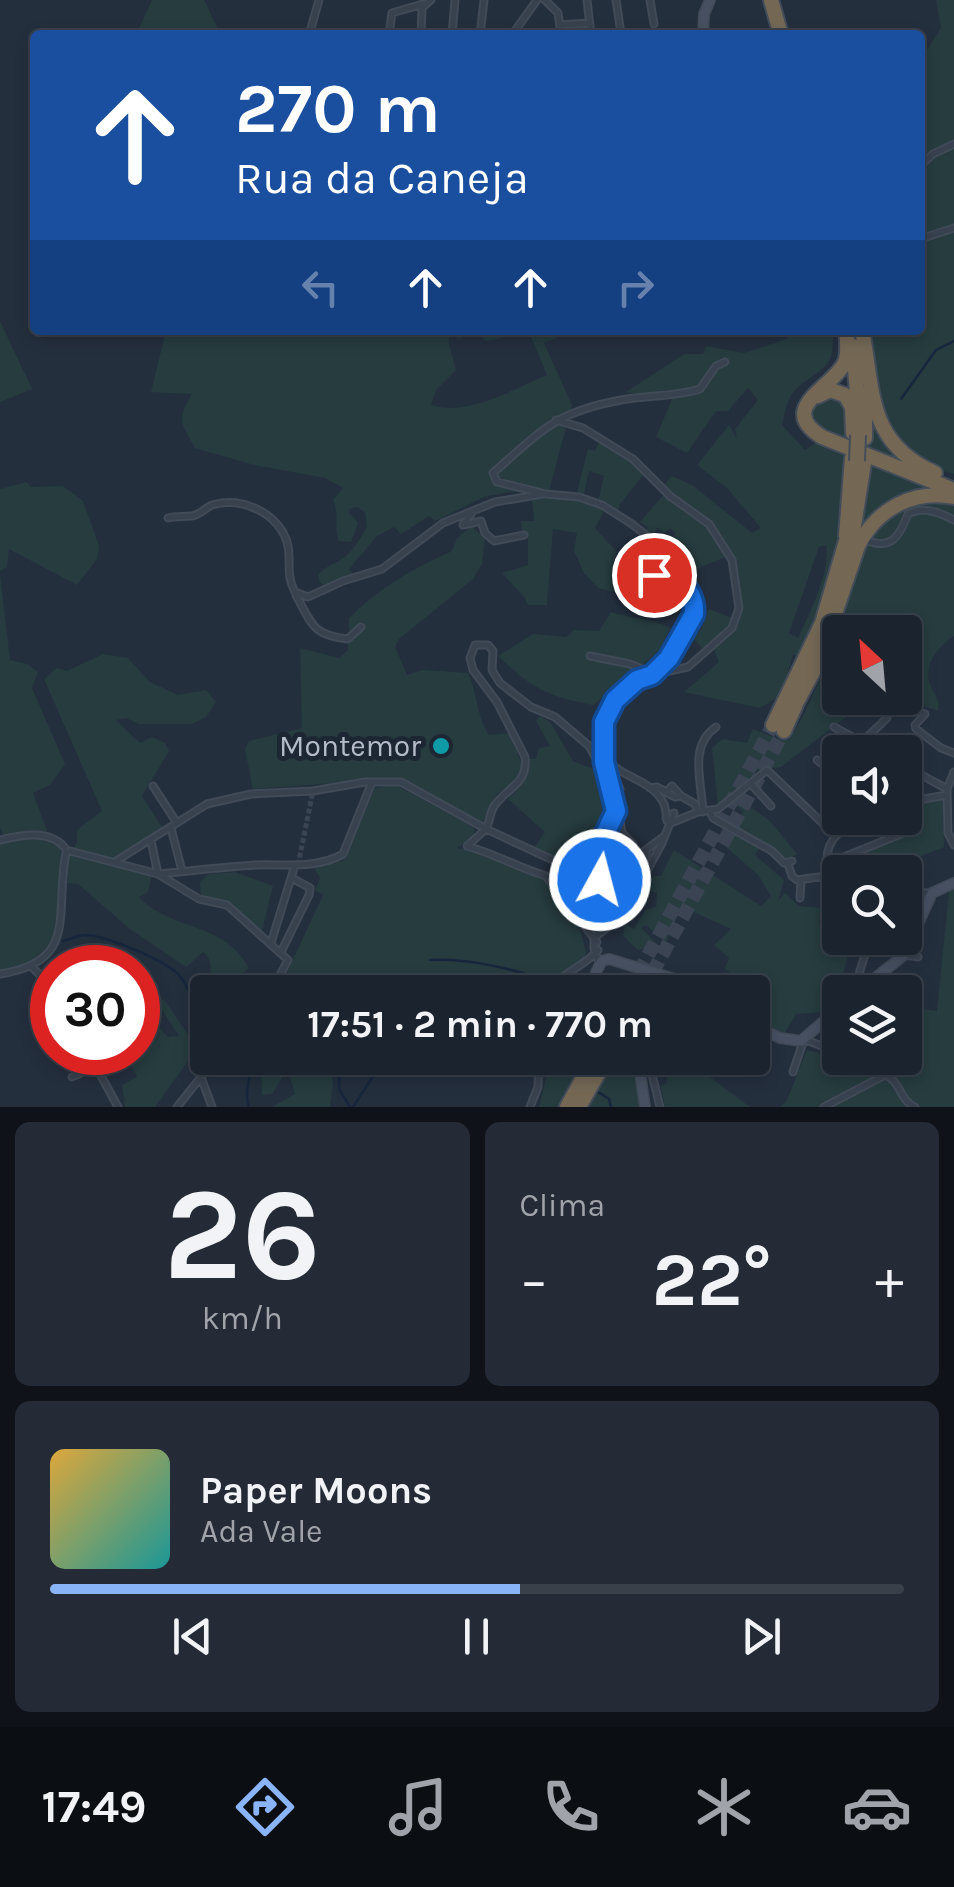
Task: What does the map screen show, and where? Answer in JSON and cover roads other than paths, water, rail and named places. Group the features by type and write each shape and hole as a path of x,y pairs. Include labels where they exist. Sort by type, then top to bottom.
{"highway":[{"path":"767,0 776,30"},
{"path":"853,335 837,374 808,401 808,424 822,437 954,488"},
{"path":"798,700 840,590 857,520 858,435 865,396 855,335"},
{"path":"855,335 871,398 886,434 911,461 954,488"},
{"path":"858,435 848,397 835,390 817,396 810,412 818,430 954,488"},
{"path":"858,460 846,536 822,622 778,728 820,662 858,546 868,530 890,509 910,499 954,488"},
{"path":"568,1107 585,1075"},
{"path":"579,1107 597,1075"}],"main road":[{"path":"703,30 710,0"},
{"path":"922,915 932,893 954,883"},
{"path":"596,975 599,952 670,975"},
{"path":"878,975 901,955"},
{"path":"770,1033 785,1039 804,1040 822,1024"},
{"path":"640,1075 644,1107"}],"street":[{"path":"310,30 318,0"},
{"path":"390,30 392,13 431,0"},
{"path":"452,30 455,0"},
{"path":"481,30 484,0"},
{"path":"515,30 536,0"},
{"path":"545,0 555,8 560,30"},
{"path":"587,0 591,30"},
{"path":"616,0 621,30"},
{"path":"650,0 654,24"},
{"path":"420,30 423,4"},
{"path":"560,25 590,23"},
{"path":"925,161 954,144"},
{"path":"925,237 954,228"},
{"path":"652,675 687,630 695,607 693,583 686,570 632,524 591,501 497,482 493,477 536,433 556,420 620,400 700,390 716,366 726,362"},
{"path":"556,420 583,428 633,459 670,496 709,524 732,560 739,608 732,628 688,667 640,680 615,700 604,722 608,776 622,832 633,844 611,874"},
{"path":"295,592 308,598 343,580 382,570 444,524 495,502 546,494"},
{"path":"168,518 192,516 214,504 232,503 248,505 270,516 279,525 288,546 288,575 311,623 322,635 348,639 360,627"},
{"path":"866,540 884,545 894,541 908,514 916,510 930,510 954,520"},
{"path":"472,512 463,524 481,522 485,533 494,540 524,535"},
{"path":"651,607 663,598 654,578 659,573 683,583 695,607"},
{"path":"599,952 546,876 527,873 502,857 467,846 486,829 492,808 523,778 526,767 525,756 497,702 473,670 470,658 475,646 488,645 493,651 492,670 500,682 531,707 555,717 589,746 608,776"},
{"path":"590,656 642,669 640,680"},
{"path":"869,735 891,710 901,706 924,714 916,729 954,754"},
{"path":"704,812 698,756 708,734 716,727"},
{"path":"834,728 848,735"},
{"path":"606,754 620,789"},
{"path":"817,760 822,764"},
{"path":"565,975 599,952 602,932 621,917 642,879 667,818 663,801 645,782 611,765"},
{"path":"667,818 704,812 767,770 836,836 827,845 827,855"},
{"path":"954,772 947,792 948,833 954,844"},
{"path":"922,777 947,792"},
{"path":"158,874 296,865 342,856 372,782"},
{"path":"116,861 201,806 241,795 401,782 486,829 568,867 592,870 601,863"},
{"path":"751,784 772,806"},
{"path":"152,786 174,825 182,871"},
{"path":"652,791 657,786 668,792"},
{"path":"663,801 672,786 726,827 790,862 792,876 801,880 822,877"},
{"path":"652,791 654,806"},
{"path":"922,798 947,792"},
{"path":"568,867 582,881 602,880 606,832 616,811 615,801"},
{"path":"667,818 674,813"},
{"path":"639,854 662,834"},
{"path":"849,855 898,835"},
{"path":"0,840 38,836 56,839 67,851 158,874 199,898 228,905 288,960 280,975"},
{"path":"150,841 158,874"},
{"path":"632,850 644,862"},
{"path":"642,879 638,876 647,850"},
{"path":"52,945 60,932 67,851"},
{"path":"563,902 586,909 602,906 610,890 611,874 607,865 601,863"},
{"path":"271,943 296,865"},
{"path":"281,952 310,888 292,878"},
{"path":"800,898 801,880"},
{"path":"922,893 932,893"},
{"path":"0,974 30,967"},
{"path":"793,1072 804,1040 822,1046"},
{"path":"177,1107 203,1074 212,1107"},
{"path":"72,1077 77,1075"},
{"path":"102,1075 118,1107"},
{"path":"530,1107 538,1075"},
{"path":"652,1075 660,1107"},
{"path":"824,1107 885,1075 896,1082 905,1101 916,1107"},
{"path":"185,1098 188,1107"}],"waterway":[{"path":"901,399 936,350 954,341"},
{"path":"63,941 95,936 135,950 172,969 190,994"},
{"path":"430,960 460,961 527,975"},
{"path":"249,1075 249,1107"},
{"path":"339,1075 339,1089 350,1107"},
{"path":"353,1107 374,1075"},
{"path":"595,1090 609,1099 611,1107"}],"tunnel":[{"path":"637,975 773,725"},
{"path":"651,975 784,731"},
{"path":"298,865 313,791"}],"place":[{"name":"Montemor","path":"441,746"}]}
